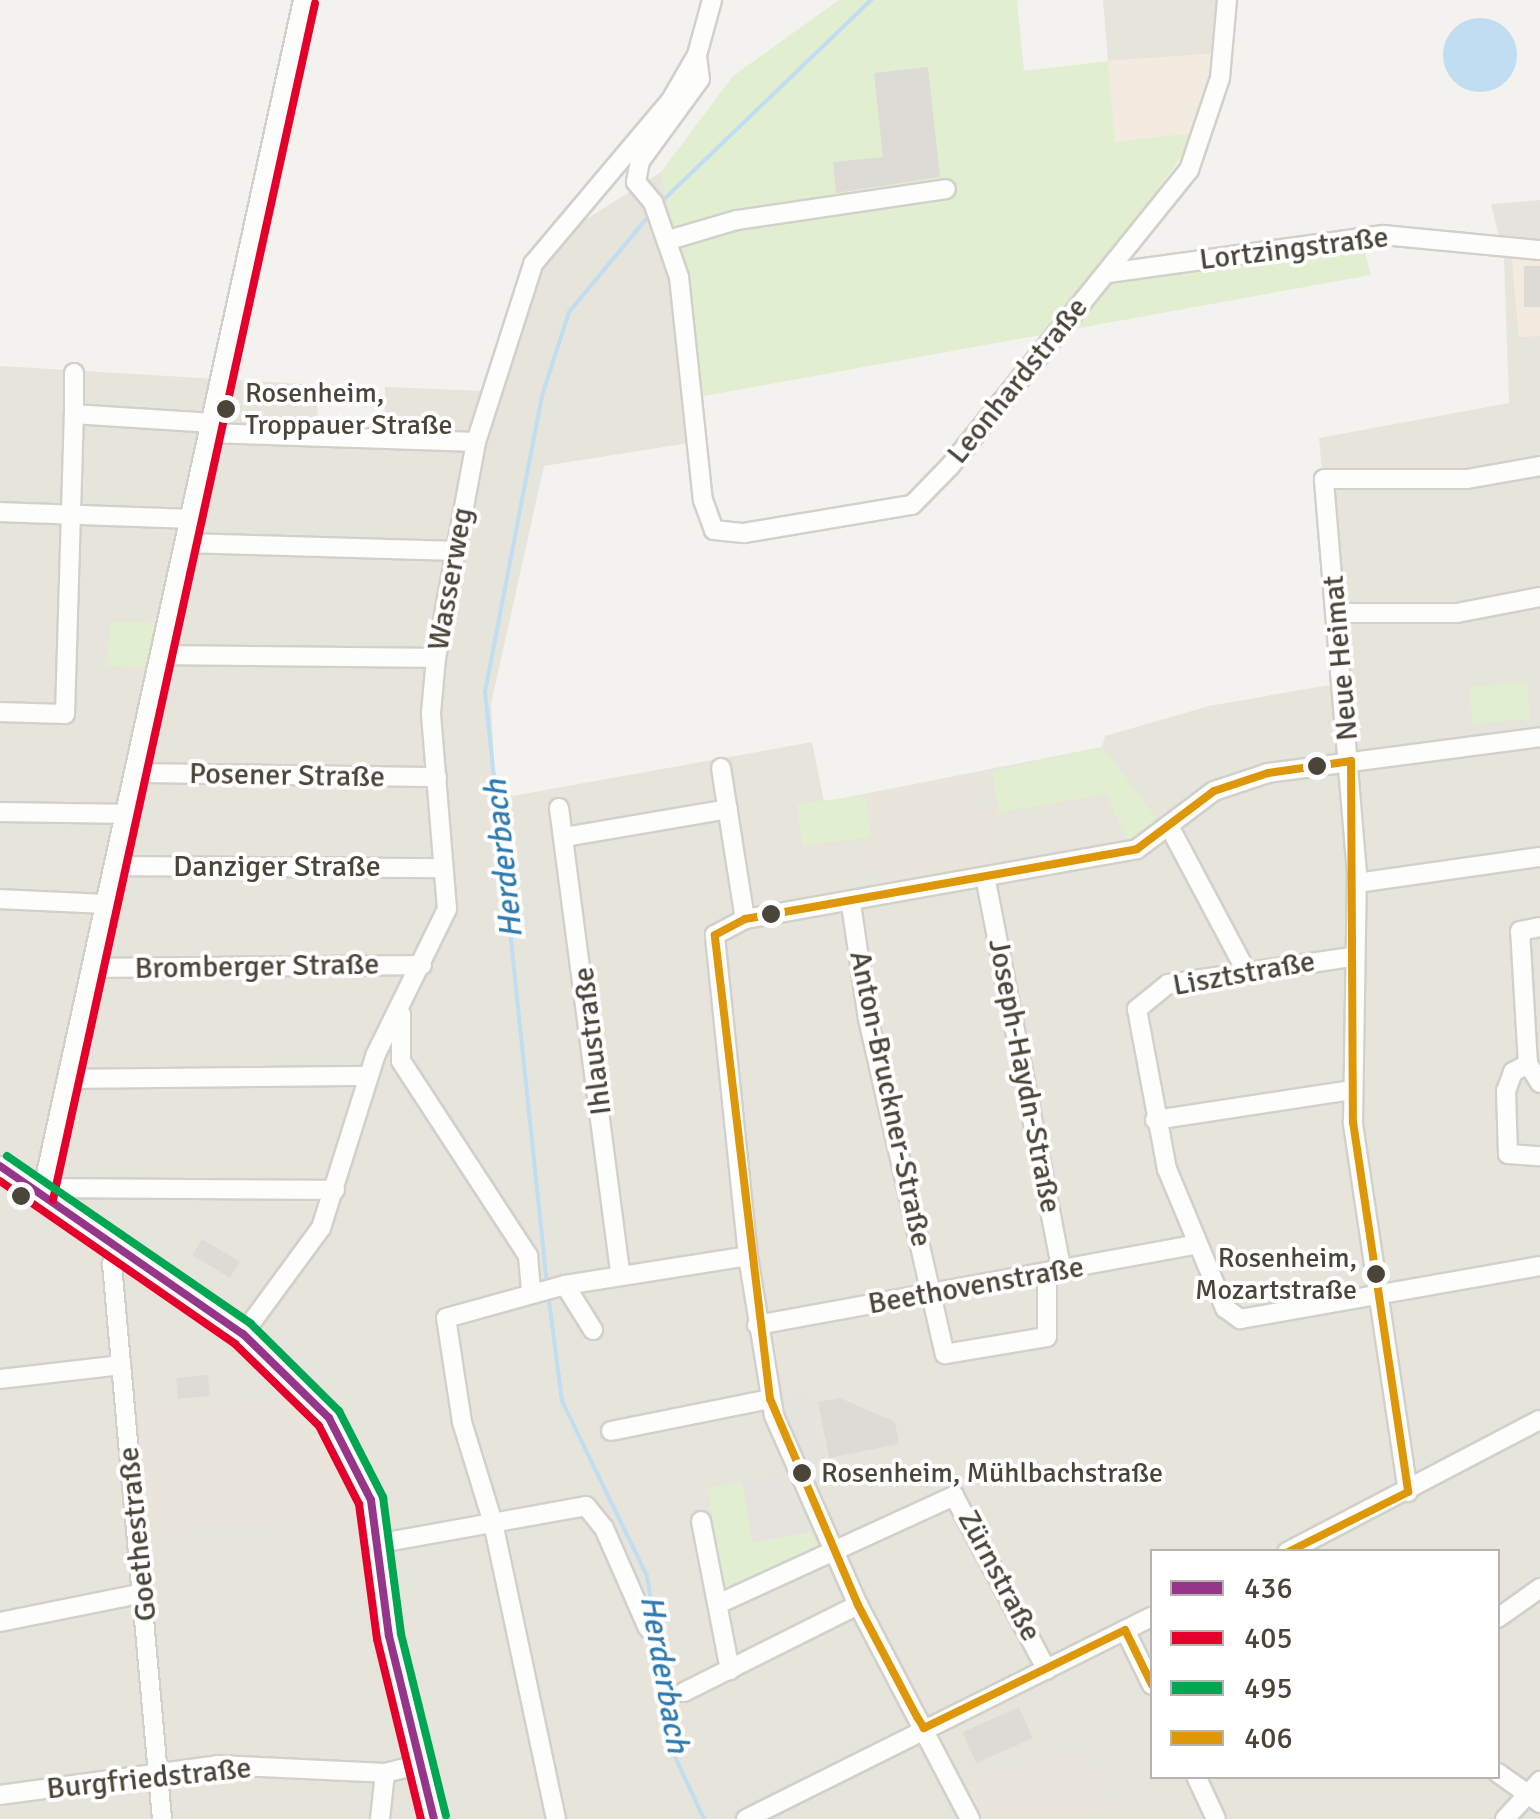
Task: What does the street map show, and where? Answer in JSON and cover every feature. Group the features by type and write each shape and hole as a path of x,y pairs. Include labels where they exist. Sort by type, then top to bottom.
{"street":[{"path":"44,1192 164,655 303,0"},
{"path":"712,0 697,55 700,79 684,111 640,161 636,182 653,202 669,240 737,220 946,189"},
{"name":"Leonhardstraße","path":"669,240 695,448 714,530 744,532 912,505 1108,273 1200,146 1220,78 1227,0"},
{"name":"Wasserweg","path":"243,1334 321,1228 368,1076 447,909 440,868 436,658 476,442 533,264 671,100 697,55"},
{"name":"Lortzingstraße","path":"1108,273 1384,235 1540,250"},
{"path":"0,712 65,714 74,373"},
{"path":"74,414 211,428 476,442"},
{"name":"Neue Heimat","path":"1408,1492 1352,1090 1351,956 1358,883 1351,761 1324,478 1468,479 1540,466"},
{"path":"0,512 190,519"},
{"path":"185,543 457,550"},
{"path":"1338,613 1458,613 1540,597"},
{"path":"164,655 436,658"},
{"path":"970,1819 858,1605 770,1399 748,1256 715,934 746,919 986,881 1137,848 1214,791 1268,772 1540,736"},
{"path":"721,768 746,919"},
{"name":"Posener Straße","path":"136,773 437,777"},
{"name":"Ihlaustraße","path":"559,808 620,1276"},
{"path":"564,838 728,809"},
{"path":"0,812 126,814"},
{"path":"1169,826 1246,970"},
{"path":"1358,883 1540,858"},
{"name":"Danziger Straße","path":"115,866 440,868"},
{"name":"Joseph-Haydn-Straße","path":"931,1294 945,1354 955,1357 1048,1337 1054,1272 986,881"},
{"path":"0,899 108,904"},
{"name":"Anton-Bruckner-Straße","path":"851,904 868,1019 931,1294"},
{"path":"1540,927 1520,931 1528,1064 1540,1082"},
{"name":"Lisztstraße","path":"1155,1120 1140,1001 1168,984 1351,956"},
{"name":"Bromberger Straße","path":"92,968 422,965"},
{"path":"404,999 400,1061 528,1256 532,1294"},
{"path":"1528,1064 1514,1072 1506,1091 1508,1154 1540,1156"},
{"path":"70,1078 368,1076"},
{"path":"1352,1090 1155,1120 1195,1246 1225,1308 1240,1318 1540,1266"},
{"path":"0,1166 44,1192 122,1252 243,1334 330,1418 357,1461 381,1543 389,1636 416,1765 434,1819"},
{"path":"44,1192 335,1190"},
{"name":"Beethovenstraße","path":"757,1325 1195,1246"},
{"name":"Goethestraße","path":"122,1252 112,1264 162,1771 162,1819"},
{"path":"556,1819 493,1523 462,1422 446,1318 564,1285 748,1256"},
{"path":"564,1285 593,1330"},
{"path":"0,1378 121,1365"},
{"path":"612,1431 770,1399"},
{"path":"1292,1549 1540,1420"},
{"name":"Zürnstraße","path":"833,1550 954,1496 1048,1670"},
{"path":"381,1543 586,1506 604,1528 648,1628"},
{"path":"701,1520 730,1670"},
{"path":"718,1604 833,1550"},
{"path":"1500,1617 1540,1588"},
{"path":"0,1622 144,1593"},
{"path":"684,1692 858,1605"},
{"path":"746,1819 1150,1618"},
{"path":"1125,1630 1150,1681"},
{"name":"Burgfriedstraße","path":"0,1795 218,1765 385,1773 416,1765"},
{"path":"380,1819 385,1773"},
{"path":"1500,1774 1536,1793 1504,1819"},
{"path":"1197,1779 1216,1819"}],"shaded area":[{"path":"1103,0 1231,0 1223,53 1108,61"},
{"path":"1223,53 1199,132 1115,142 1108,61"},
{"path":"661,172 684,280 689,443 544,466 491,704 496,799 812,742 824,802 1102,747 1105,736 1209,706 1341,683 1319,438 1509,403 1504,258 1491,204 1540,200 1540,260 1512,258 1519,336 1540,336 1540,1819 0,1819 0,366 320,385 316,431 384,433 385,387 486,391 528,256"},
{"path":"1540,202 1540,242 1504,245 1494,206"},
{"path":"1512,257 1540,260 1540,336 1519,337"},
{"path":"970,775 987,871 881,889 865,794"},
{"path":"809,1396 822,1462 802,1466 778,1400"},
{"path":"290,1403 324,1435 355,1512 150,1532 139,1416"},
{"path":"782,1476 810,1532 753,1542 742,1483"},
{"path":"1081,1750 1108,1808 1067,1819 981,1819 966,1788"}],"green space":[{"path":"839,0 1017,0 1024,71 1108,61 1115,142 1199,132 1095,277 1363,244 1371,275 693,398 684,280 661,172 733,76"},
{"path":"110,621 158,623 148,668 107,666"},
{"path":"1527,682 1530,719 1472,724 1469,687"},
{"path":"1103,747 1161,825 1129,845 1106,794 998,813 992,771"},
{"path":"865,795 871,837 803,846 797,805"},
{"path":"742,1483 753,1542 810,1532 820,1549 723,1594 708,1487"}],"water":[{"path":"1480,18 1506,29 1517,55 1506,81 1480,92 1454,81 1443,55 1454,29"}],"building":[{"path":"928,67 940,177 836,193 833,162 883,157 874,73"},
{"path":"1524,266 1540,266 1540,307 1524,307"},
{"path":"202,1239 240,1262 230,1278 192,1255"},
{"path":"208,1375 210,1396 178,1399 176,1378"},
{"path":"840,1398 895,1422 899,1444 829,1458 818,1402"},
{"path":"1019,1707 1033,1738 976,1763 962,1732"}],"waterway":[{"name":"Herderbach","path":"658,205 871,0"},
{"name":"Herderbach","path":"547,1284 485,692 542,396 569,312 652,212"},
{"name":"Herderbach","path":"548,1293 562,1401 647,1576 676,1759 704,1819"}],"transit line":[{"name":"405","path":"53,1200 315,3"},
{"name":"406","path":"1150,1681 1125,1630 924,1728 917,1717 858,1605 770,1399 715,935 745,919 1137,849 1214,791 1268,773 1351,761 1353,1122 1408,1492 1294,1549"},
{"name":"495","path":"7,1156 251,1324 339,1411 383,1497 401,1634 446,1816"},
{"name":"436","path":"0,1166 243,1334 329,1418 371,1500 389,1636 434,1819"},
{"name":"405","path":"0,1181 235,1344 319,1426 359,1504 377,1639 421,1819"}],"place":[{"name":"Rosenheim, Troppauer Straße","path":"226,409"},
{"name":"Rosenheim, Mozartstraße","path":"1376,1274"},
{"name":"Rosenheim, Mühlbachstraße","path":"802,1473"}]}
